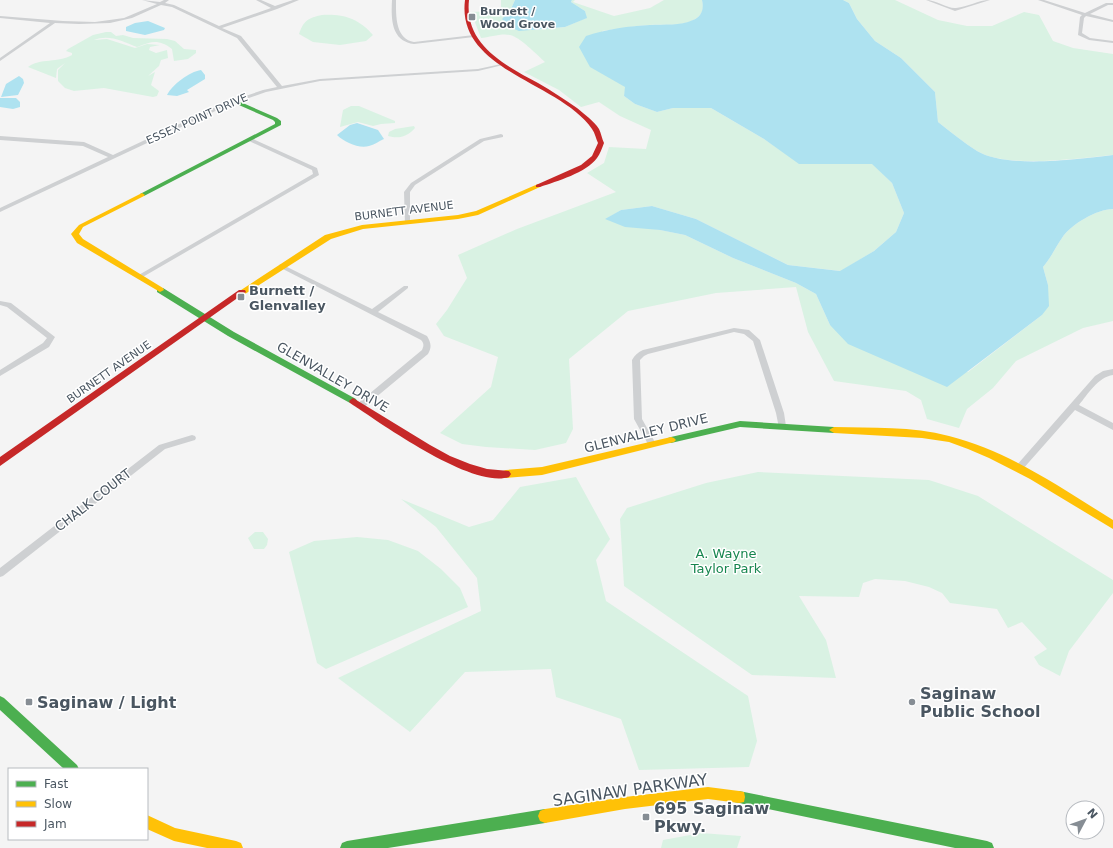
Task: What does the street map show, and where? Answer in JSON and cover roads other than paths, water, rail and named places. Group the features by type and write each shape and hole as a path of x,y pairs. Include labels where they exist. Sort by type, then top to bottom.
{"street":[{"path":"144,0 162,3 220,27 242,40 280,87"},
{"path":"1,18 94,22 121,20 137,15 167,0"},
{"path":"258,0 276,8"},
{"path":"220,27 297,0"},
{"path":"394,0 394,21 405,42 414,43 474,36"},
{"name":"BURNETT AVENUE","path":"0,462 125,376 205,317 319,242 337,234 362,227 458,218 478,213 581,167 595,158 602,143 601,135 594,126 556,95 522,78 501,65 486,52 474,36 466,16 465,5 467,0"},
{"path":"928,0 956,10 988,0"},
{"path":"1040,0 1084,15 1113,21"},
{"path":"1113,4 1107,4 1084,15 1082,17 1081,36 1089,40 1113,42"},
{"path":"0,60 55,21"},
{"name":"ESSEX POINT DRIVE","path":"0,210 234,101 280,87 320,80 478,70 501,65"},
{"path":"234,101 278,121 278,125 275,128 251,140"},
{"path":"407,222 407,192 413,184 482,140 501,136"},
{"path":"0,138 84,144 112,157"},
{"path":"140,277 316,175 315,169 310,166 251,140"},
{"name":"GLENVALLEY DRIVE","path":"251,140 76,230 75,234 80,241 205,317 360,406 444,458 467,467 500,474 542,471 740,424 920,435 948,439 987,452 1019,468 1113,525"},
{"path":"281,266 424,338 428,342 428,347 425,352 360,406"},
{"path":"373,312 406,287"},
{"path":"0,303 9,305 51,337 46,345 0,373"},
{"path":"652,444 638,419 636,411 637,357 646,352 734,330 746,332 756,340 780,413 782,426"},
{"path":"1019,468 1098,378 1113,372"},
{"path":"1073,405 1113,427"},
{"name":"CHALK COURT","path":"0,573 162,447 192,438"},
{"path":"1,705 73,768"},
{"name":"SAGINAW PARKWAY","path":"347,848 647,800 708,793 732,794 950,844 987,848"},
{"path":"148,822 174,834 236,848"}],"water":[{"path":"515,0 572,0 571,2 585,11 587,18 565,27 519,31 510,27 502,19 510,11"},
{"path":"702,0 843,0 849,3 857,19 875,41 901,58 935,92 938,122 977,151 990,157 1024,161 1082,159 1113,155 1113,209 1099,212 1084,219 1071,228 1062,238 1043,267 1048,285 1049,306 1042,315 947,387 848,344 830,325 816,294 796,283 733,258 685,235 660,230 625,227 605,219 621,210 652,206 696,219 788,265 840,271 874,251 896,232 904,213 892,183 872,164 799,164 764,139 711,108 673,108 657,112 635,104 624,96 625,87 590,67 579,47 586,36 602,31 634,26 688,22 693,20 702,12"},
{"path":"148,21 165,28 164,30 145,35 126,31 126,27 135,23"},
{"path":"201,70 205,75 205,79 187,90 189,92 177,96 167,95 182,79 191,73"},
{"path":"19,76 23,79 24,83 18,95 1,97 6,84"},
{"path":"0,98 16,98 20,102 20,107 13,109 0,107"},
{"path":"357,123 378,130 384,139 371,145 361,147 344,140 337,135 350,125"}],"place":[{"name":"Burnett / Wood Grove","path":"472,17"},
{"name":"Burnett / Glenvalley","path":"241,297"},
{"name":"Saginaw / Light","path":"29,702"},
{"name":"Saginaw Public School","path":"912,702"},
{"name":"695 Saginaw Pkwy.","path":"646,817"}],"park label":[{"name":"A. Wayne Taylor Park","path":"726,560"}]}
